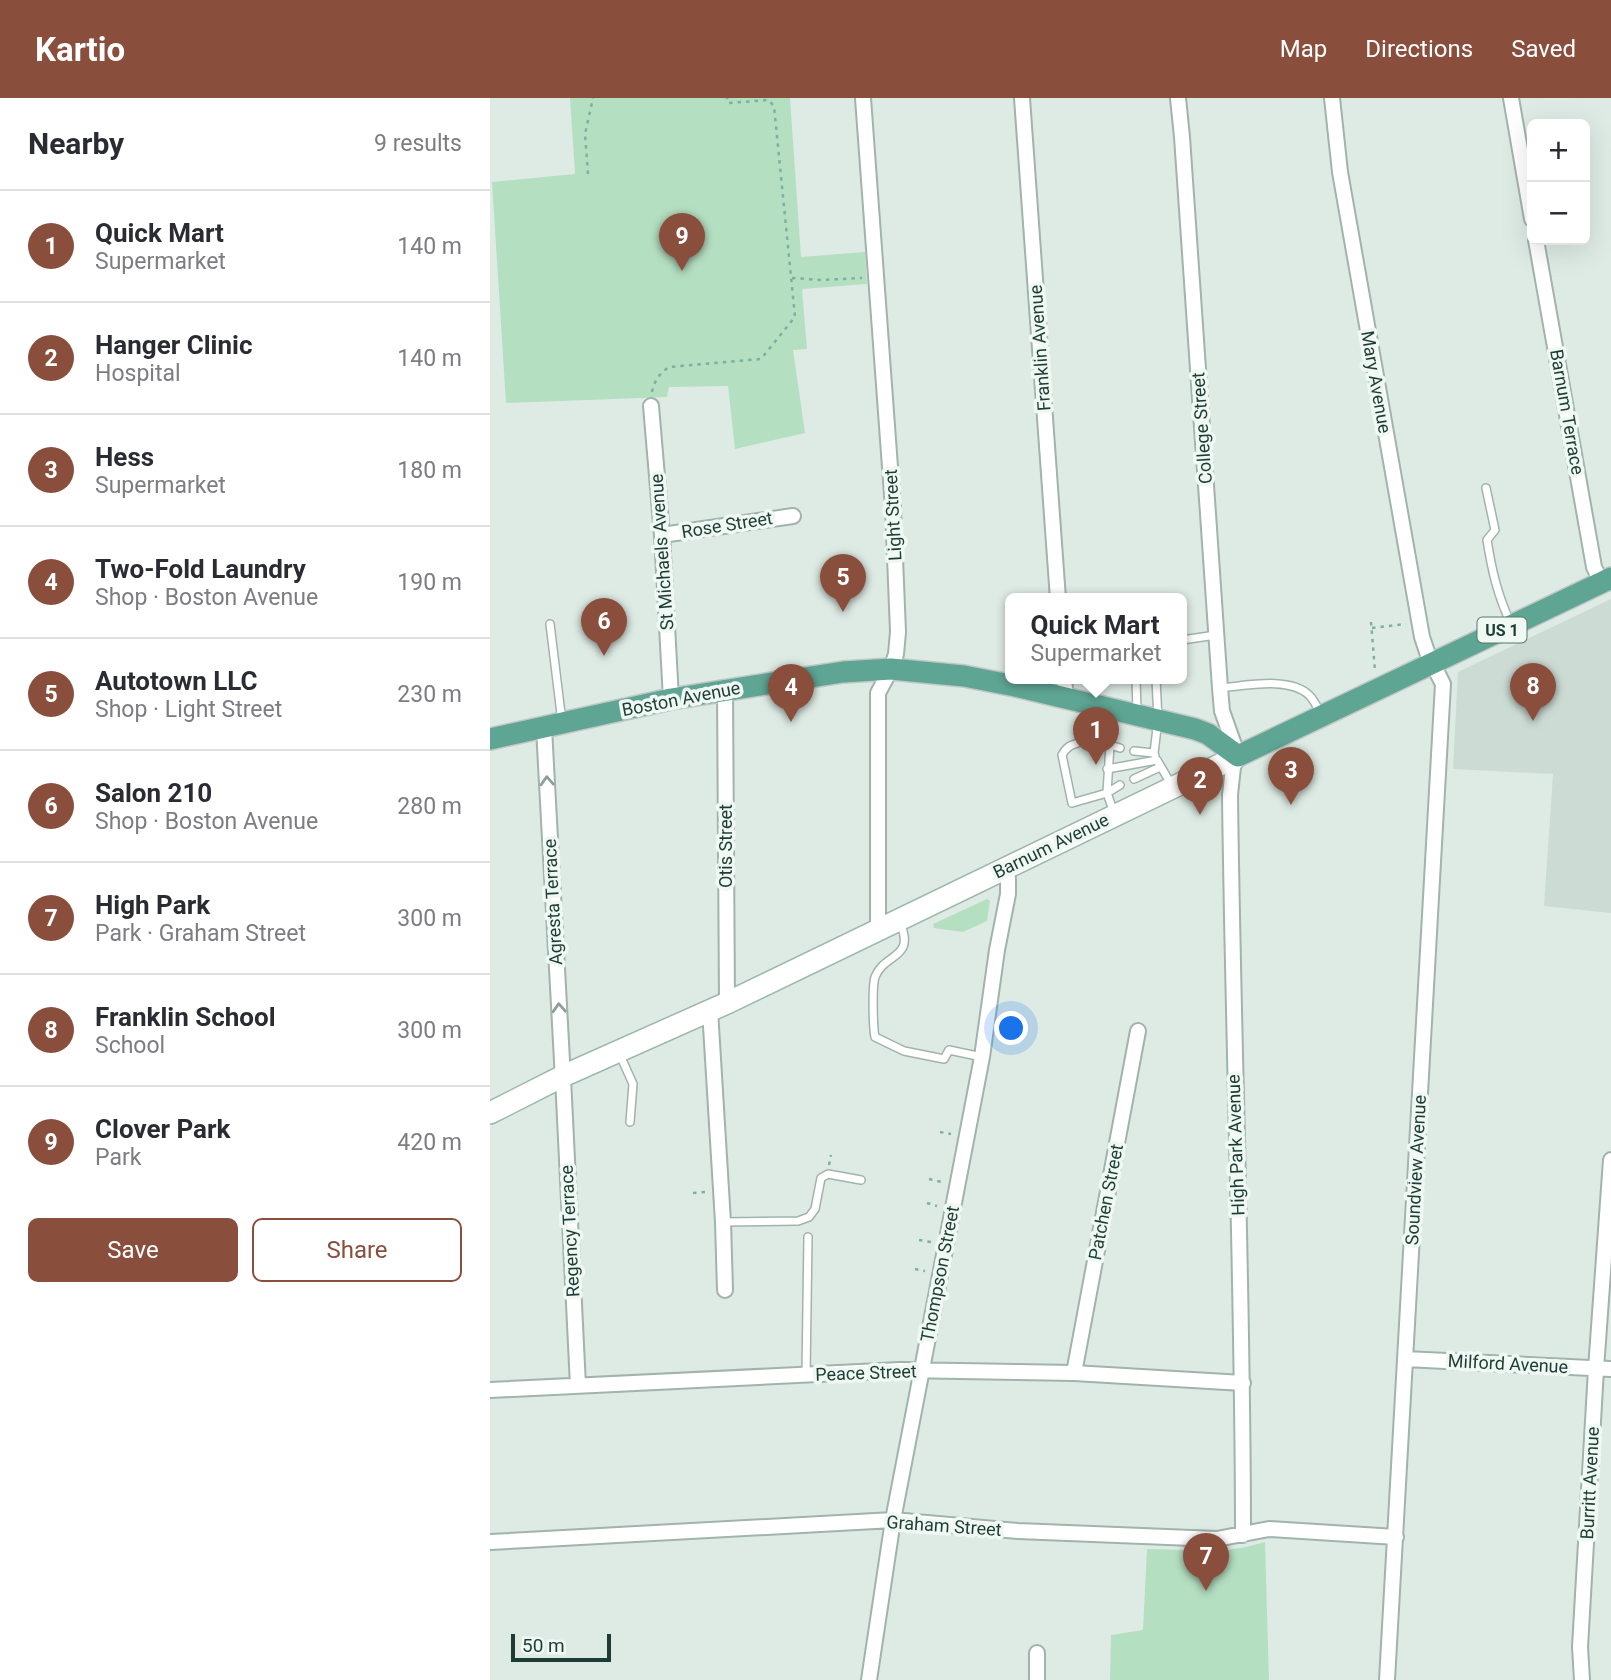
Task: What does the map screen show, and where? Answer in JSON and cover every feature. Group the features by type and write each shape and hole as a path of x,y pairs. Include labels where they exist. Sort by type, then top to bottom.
{"main road":[{"name":"Barnum Avenue","path":"490,1113 1606,580"},
{"name":"Boston Avenue","path":"490,739 671,699 843,672 891,669 1005,681"},
{"name":"Boston Avenue","path":"1026,684 1065,689 1100,706 1200,730 1219,740 1238,756"}],"street":[{"name":"Light Street","path":"863,98 893,508 898,632 896,654 878,693 878,929"},
{"name":"Franklin Avenue","path":"1022,98 1058,593"},
{"name":"College Street","path":"1178,98 1222,711 1238,756"},
{"name":"Mary Avenue","path":"1332,98 1340,172 1382,415 1422,637 1433,663"},
{"path":"1511,98 1527,190"},
{"name":"Barnum Terrace","path":"1537,245 1594,567 1606,580"},
{"name":"St Michaels Avenue","path":"651,406 662,535 671,699"},
{"name":"Rose Street","path":"662,535 793,516"},
{"name":"Soundview Avenue","path":"1387,1680 1443,684 1433,663"},
{"name":"Otis Street","path":"725,689 718,1006 725,1290"},
{"name":"Agresta Terrace","path":"553,725 563,1076"},
{"name":"High Park Avenue","path":"1238,756 1233,767 1230,795 1232,989 1243,1383 1243,1535"},
{"name":"Thompson Street","path":"869,1680 893,1520 920,1370 982,1057 1008,894 1005,868"},
{"name":"Patchen Street","path":"1074,1373 1138,1031"},
{"name":"Regency Terrace","path":"563,1076 578,1386"},
{"name":"Burritt Avenue","path":"1583,1680 1580,1647 1604,1369 1611,1160"},
{"name":"Milford Avenue","path":"1405,1359 1604,1369"},
{"name":"Peace Street","path":"490,1390 920,1370 1074,1373 1243,1383"},
{"name":"Graham Street","path":"490,1542 893,1520 1018,1531 1217,1539 1269,1529 1396,1537"},
{"path":"1037,1653 1037,1680"}],"lane":[{"path":"1486,488 1495,530 1487,540 1490,563 1497,594 1511,626"},
{"path":"550,624 553,725"},
{"path":"1187,639 1217,635"},
{"path":"1138,684 1157,760 1173,788"},
{"path":"1148,718 1155,684"},
{"path":"1220,688 1289,685 1300,688 1309,695 1322,715"},
{"path":"1100,706 1085,739 1067,747 1062,755 1072,803 1107,793 1120,785"},
{"path":"1085,739 1120,748"},
{"path":"1110,746 1107,793 1115,815"},
{"path":"1134,751 1157,760"},
{"path":"1107,769 1157,760"},
{"path":"1133,779 1157,760"},
{"path":"899,919 906,937 902,951 883,965 875,977 875,1037 904,1051 944,1059 949,1050 982,1057"},
{"path":"618,1051 633,1084 630,1122"},
{"path":"723,1222 798,1221 808,1217 815,1209 821,1178 828,1174 861,1180"},
{"path":"806,1375 808,1237"}],"path":[{"path":"588,174 585,134 593,98"},
{"path":"651,406 656,380 669,367 764,358 795,317 775,106 768,100 728,103 727,98"},
{"path":"792,278 821,280 876,277"},
{"path":"1371,622 1376,671"},
{"path":"1372,628 1406,625"},
{"path":"940,1132 951,1134"},
{"path":"829,1168 831,1155"},
{"path":"929,1179 942,1182"},
{"path":"693,1193 706,1192"},
{"path":"927,1203 937,1206"},
{"path":"919,1240 931,1242"},
{"path":"915,1269 925,1271"}],"shaded area":[{"path":"1611,599 1611,913 1544,906 1553,774 1453,769 1458,672"}],"green space":[{"path":"570,98 790,98 801,257 865,252 867,284 802,289 807,349 793,350 805,433 735,449 728,386 669,387 667,397 506,403 492,182 575,174"},
{"path":"987,899 990,901 987,921 963,932 934,928 933,924"},
{"path":"1265,1542 1269,1680 1110,1680 1111,1635 1143,1630 1147,1549 1221,1551"}],"place":[{"name":"Clover Park","path":"682,271"},
{"name":"Autotown LLC","path":"843,612"},
{"name":"Salon 210","path":"604,656"},
{"name":"Franklin School","path":"1533,721"},
{"name":"Two-Fold Laundry","path":"791,722"},
{"name":"Quick Mart","path":"1096,765"},
{"name":"Hess","path":"1291,805"},
{"name":"Hanger Clinic","path":"1200,815"},
{"name":"High Park","path":"1206,1591"}]}
